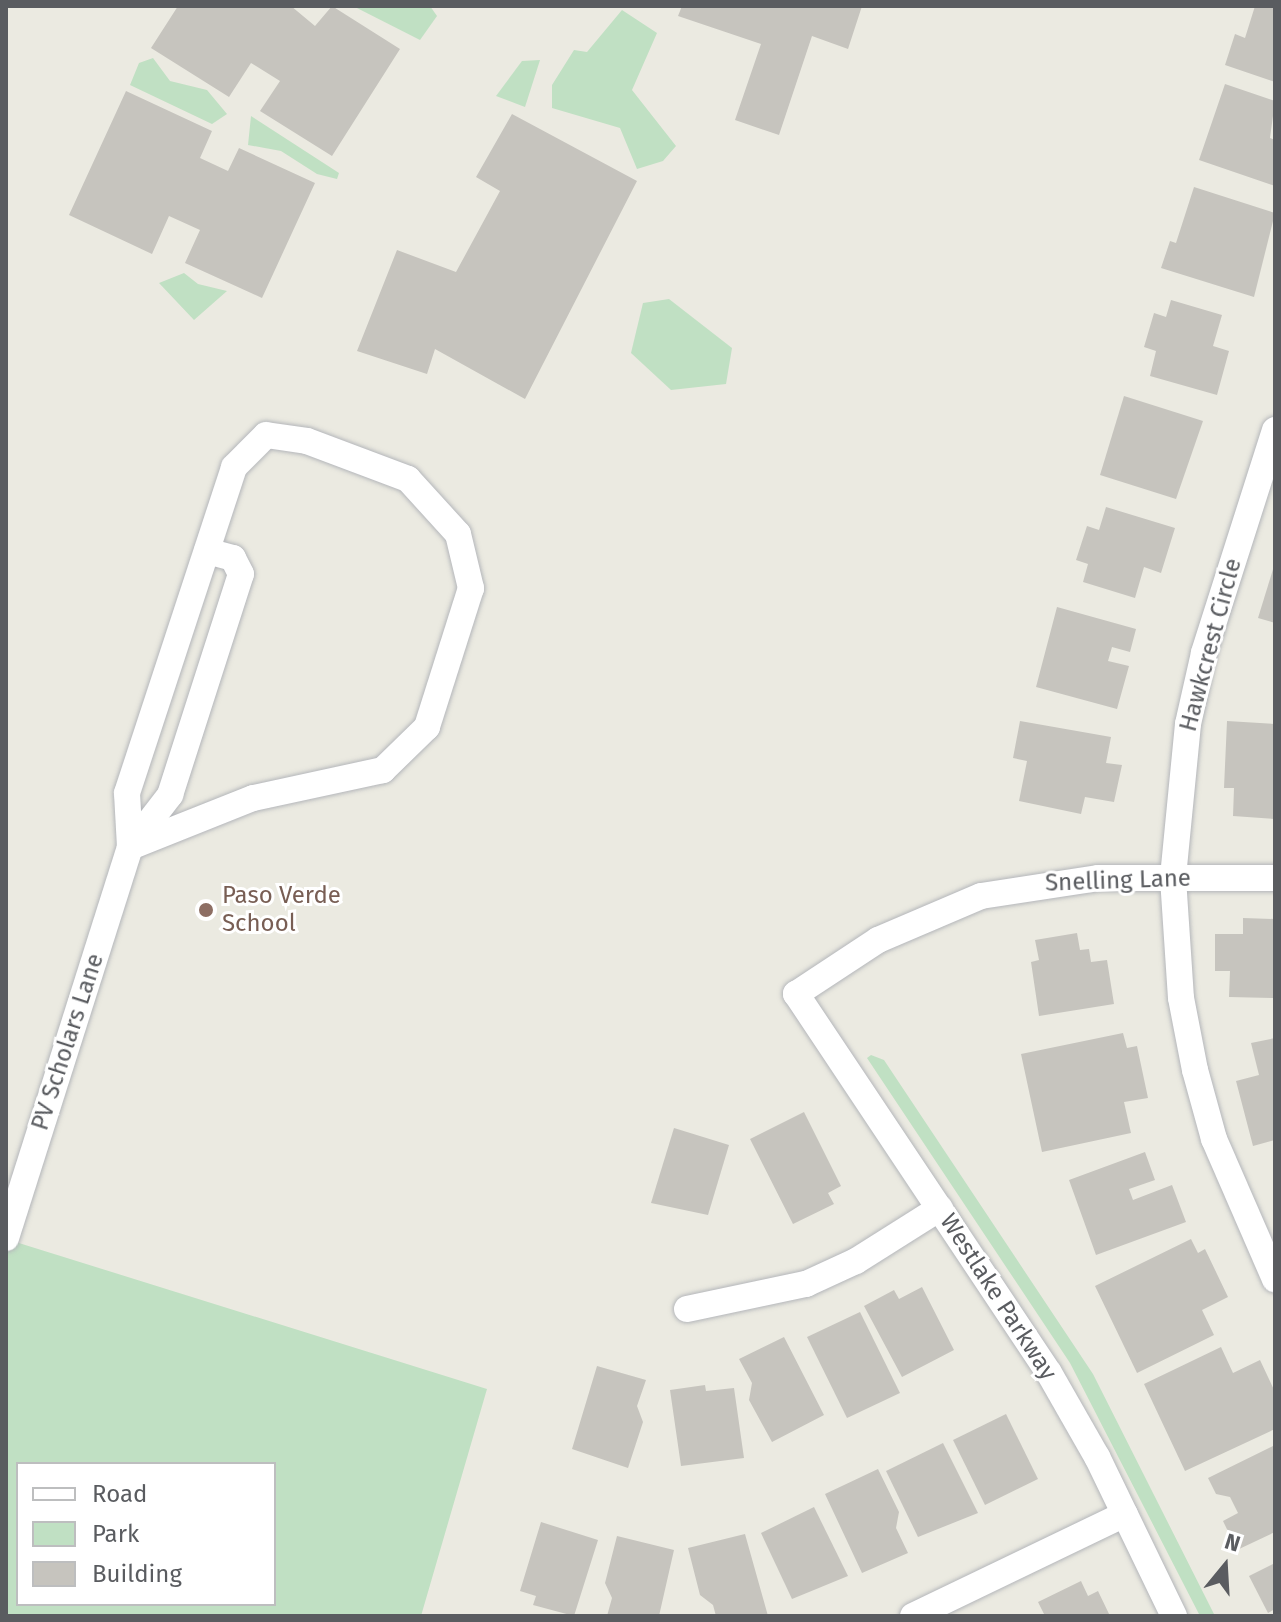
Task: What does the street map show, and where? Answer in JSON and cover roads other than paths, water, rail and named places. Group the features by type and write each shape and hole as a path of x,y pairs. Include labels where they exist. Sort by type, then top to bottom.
{"street":[{"name":"Hawkcrest Circle","path":"1275,430 1267,483 1204,653 1188,724 1173,878 1181,998 1195,1070 1214,1139 1275,1279"},
{"path":"266,435 307,441 408,479 458,534 471,588 427,727 383,770 253,798 130,847 127,793 234,467 266,435"},
{"path":"130,847 170,795 241,574 233,558 207,551"},
{"name":"PV Scholars Lane","path":"6,1238 130,847"},
{"name":"Snelling Lane","path":"796,994 878,940 981,896 1051,883 1275,878"},
{"name":"Westlake Parkway","path":"796,994 1049,1373 1125,1514 1174,1616"},
{"path":"687,1309 806,1284 856,1261 940,1208"},
{"path":"913,1616 1125,1514"}],"place":[{"name":"Paso Verde School","path":"206,910"}]}
